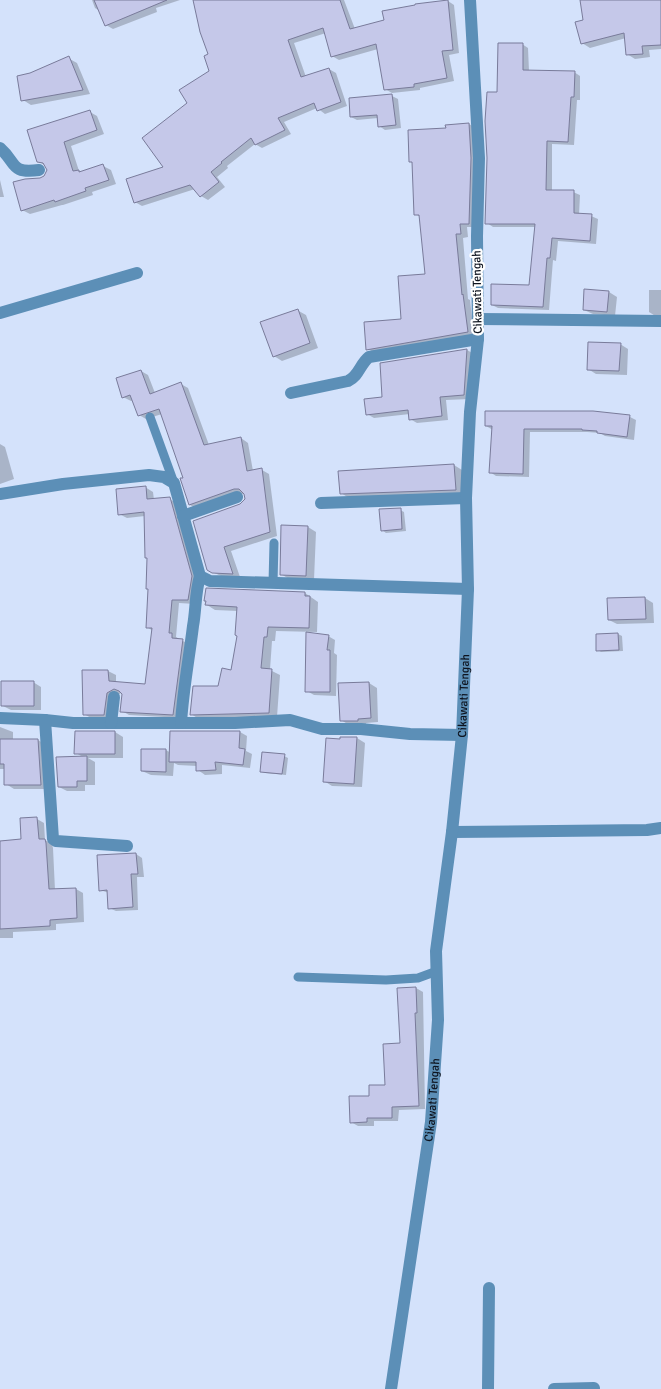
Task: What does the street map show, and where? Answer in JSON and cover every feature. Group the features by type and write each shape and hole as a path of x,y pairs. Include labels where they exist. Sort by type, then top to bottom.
{"street":[{"name":"Cikawati Tengah","path":"391,1389 430,1122 438,1020 436,952 452,832 462,735 468,589 466,498 470,412 478,339 477,236 479,158 470,0"},
{"path":"0,148 20,170 27,172 39,170"},
{"path":"0,313 138,273"},
{"path":"478,319 661,322"},
{"path":"290,392 348,381 356,375 362,364 369,357 478,339"},
{"path":"0,494 63,484 149,475 164,477 174,483 200,576 197,587 194,625 184,680 181,723"},
{"path":"183,516 237,497"},
{"path":"321,504 466,498"},
{"path":"200,576 210,581 468,589"},
{"path":"112,723 114,697"},
{"path":"0,718 45,720 73,724 290,720 322,728 361,729 410,734 462,735"},
{"path":"45,720 53,839 56,841 127,846"},
{"path":"452,832 648,830 661,828"},
{"path":"488,1288 488,1389"},
{"path":"554,1389 594,1388"}],"lane":[{"path":"150,418 174,483"},
{"path":"273,583 274,543"},
{"path":"298,977 386,980 418,978 437,971"}],"building":[{"path":"94,0 167,0 105,26"},
{"path":"193,0 340,0 350,29 384,20 382,11 448,0 453,50 442,51 447,78 414,84 414,87 384,90 376,44 331,57 323,28 288,40 301,77 329,68 341,102 317,111 314,103 278,118 285,130 255,145 251,138 211,172 219,182 200,197 190,185 134,203 126,179 163,167 142,138 187,103 179,90 209,71 204,56 208,54 200,32"},
{"path":"580,0 661,0 661,45 642,46 643,54 626,55 624,33 581,44 575,22 583,20"},
{"path":"498,43 523,43 523,70 575,71 574,97 571,97 568,142 547,141 546,190 574,190 574,213 592,214 590,241 552,238 550,258 547,258 543,307 491,305 491,284 529,285 535,224 485,224 487,158 485,121 487,92 497,92"},
{"path":"69,56 83,90 21,101 17,76 30,73"},
{"path":"392,94 396,125 378,127 377,115 350,117 349,98"},
{"path":"90,110 97,130 64,142 73,171 79,170 79,172 103,164 109,180 85,188 86,191 55,202 54,200 21,211 13,182 40,178 44,176 47,170 43,163 37,162 27,130"},
{"path":"469,123 471,158 469,224 460,224 461,234 456,234 468,332 366,350 364,322 401,319 398,276 425,274 419,215 414,215 412,162 409,162 408,130 446,128 445,125"},
{"path":"584,289 609,291 607,312 583,310"},
{"path":"298,309 310,343 273,357 260,322"},
{"path":"588,342 621,343 619,371 587,370"},
{"path":"467,349 464,395 440,397 442,416 409,420 408,410 366,415 364,399 382,397 380,363"},
{"path":"141,370 150,394 181,382 204,445 241,437 247,471 262,468 270,532 224,547 233,574 212,573 207,570 193,521 240,504 245,499 244,494 239,489 234,489 189,505 180,478 183,478 159,409 138,416 130,395 122,398 116,378"},
{"path":"485,411 593,411 630,415 627,437 582,429 524,429 523,474 489,473 492,426 485,426"},
{"path":"454,464 456,490 340,494 338,471"},
{"path":"146,486 147,499 170,497 192,576 188,600 172,600 169,633 172,633 172,638 183,639 173,715 120,712 122,694 114,689 107,693 104,715 83,715 82,670 108,670 109,681 145,684 152,628 146,628 148,589 146,589 147,558 145,558 144,512 118,515 116,489"},
{"path":"401,508 402,529 381,531 379,509"},
{"path":"281,525 308,526 306,576 280,575"},
{"path":"206,588 305,592 305,596 310,596 309,628 268,627 267,637 264,637 261,668 272,669 269,713 190,715 193,686 218,686 222,668 231,670 237,636 235,635 237,607 205,605"},
{"path":"645,597 646,619 608,620 607,598"},
{"path":"306,632 329,635 327,650 330,650 330,692 305,692"},
{"path":"618,633 619,650 596,651 596,634"},
{"path":"1,681 34,681 34,706 1,706"},
{"path":"369,682 371,718 358,719 358,721 340,721 338,683"},
{"path":"75,731 115,731 115,754 74,754"},
{"path":"170,731 240,731 239,748 245,749 243,765 215,762 216,770 196,771 196,762 169,762"},
{"path":"340,737 357,737 354,784 323,782 326,738 340,739"},
{"path":"0,739 38,739 41,785 4,785 4,764 0,764"},
{"path":"141,749 166,749 166,772 141,771"},
{"path":"262,752 285,754 282,774 260,772"},
{"path":"87,756 87,781 77,781 77,787 58,787 56,757"},
{"path":"37,817 39,839 45,839 46,843 49,889 76,888 77,918 50,920 50,926 0,929 0,841 21,839 20,818"},
{"path":"136,853 138,874 131,874 133,907 108,909 107,890 99,891 97,855"},
{"path":"416,987 417,1013 415,1013 419,1106 392,1107 392,1118 367,1118 367,1122 350,1123 349,1096 369,1096 369,1085 385,1085 383,1044 400,1043 397,988"}]}
